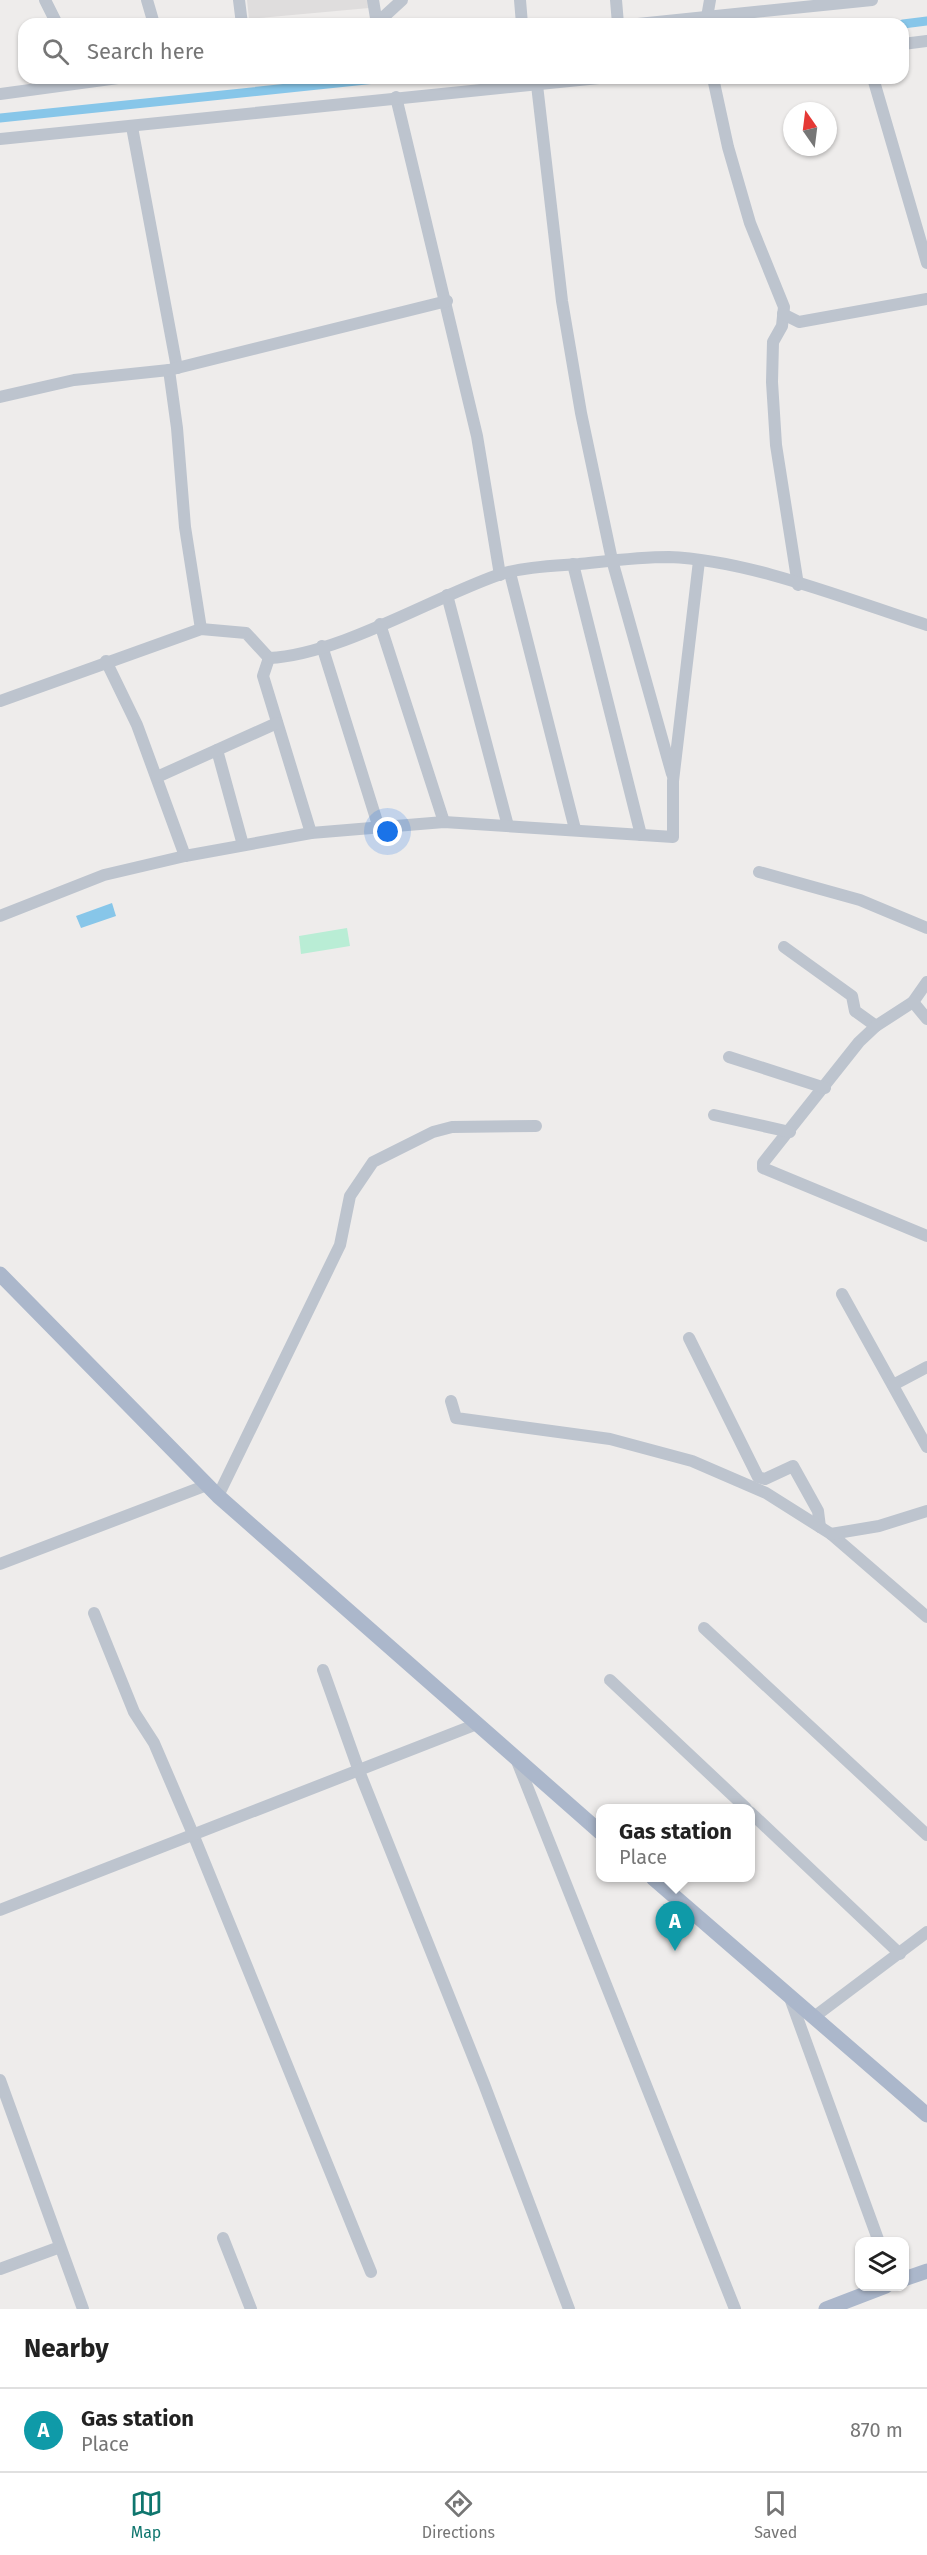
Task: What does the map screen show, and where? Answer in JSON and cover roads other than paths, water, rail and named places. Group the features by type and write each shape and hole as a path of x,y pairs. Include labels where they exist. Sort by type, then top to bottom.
{"main road":[{"path":"0,1274 213,1491 596,1829"},
{"path":"658,1882 927,2115"},
{"path":"909,2278 927,2271"},
{"path":"826,2309 873,2291"}],"street":[{"path":"45,0 54,18"},
{"path":"147,0 152,18"},
{"path":"239,0 241,18"},
{"path":"373,0 376,18"},
{"path":"382,18 402,0"},
{"path":"520,0 522,18"},
{"path":"616,0 618,18"},
{"path":"707,18 710,0"},
{"path":"730,18 872,0"},
{"path":"909,43 927,41"},
{"path":"0,94 59,84"},
{"path":"0,139 132,127 396,97 546,84"},
{"path":"713,84 728,147 750,223 784,307 782,326 773,342 772,382 776,445 798,585"},
{"path":"875,84 927,263"},
{"path":"537,85 561,301 612,560 674,781"},
{"path":"396,97 447,301 505,574 575,829"},
{"path":"132,127 173,369 185,527 201,629"},
{"path":"783,314 799,322 927,299"},
{"path":"0,397 75,380 173,369 447,301"},
{"path":"269,658 285,657 322,646 505,574 573,564 670,557 735,565 927,625"},
{"path":"0,916 104,875 185,856 311,833 444,822 673,837 674,781 699,561"},
{"path":"573,564 641,835"},
{"path":"447,595 508,826"},
{"path":"380,624 444,822"},
{"path":"0,701 106,661 201,629 246,633 269,658"},
{"path":"322,646 379,828"},
{"path":"269,658 263,676 311,833"},
{"path":"106,661 137,725 185,856"},
{"path":"157,777 277,723"},
{"path":"217,750 243,845"},
{"path":"759,872 860,900 927,928"},
{"path":"784,946 852,996 855,1011 876,1026"},
{"path":"927,982 914,1002 876,1026 859,1042 825,1088 763,1163 765,1170 927,1236"},
{"path":"914,1002 927,1019"},
{"path":"729,1057 825,1088"},
{"path":"714,1114 790,1132"},
{"path":"0,1564 213,1491 340,1245 350,1196 373,1162 433,1132 452,1127 536,1126"},
{"path":"842,1294 927,1447"},
{"path":"688,1338 758,1477 765,1479 793,1466 818,1510 820,1527"},
{"path":"893,1385 927,1368"},
{"path":"451,1401 456,1418 610,1439 692,1461 766,1492 831,1534 927,1617"},
{"path":"831,1534 879,1526 927,1511"},
{"path":"94,1613 134,1712 154,1743 193,1834 371,2272"},
{"path":"704,1628 927,1835"},
{"path":"323,1670 359,1771 484,2084 569,2309"},
{"path":"609,1680 741,1804"},
{"path":"0,1910 477,1725"},
{"path":"517,1760 735,2309"},
{"path":"755,1817 900,1954"},
{"path":"814,2017 927,1932"},
{"path":"789,1996 878,2237"},
{"path":"0,2080 83,2309"},
{"path":"224,2238 251,2309"},
{"path":"0,2269 60,2247"}],"water":[{"path":"112,903 116,916 81,928 76,916"}],"waterway":[{"path":"909,23 927,21"},
{"path":"0,118 327,84"}],"place":[{"name":"Gas station","path":"675,1951"}]}
